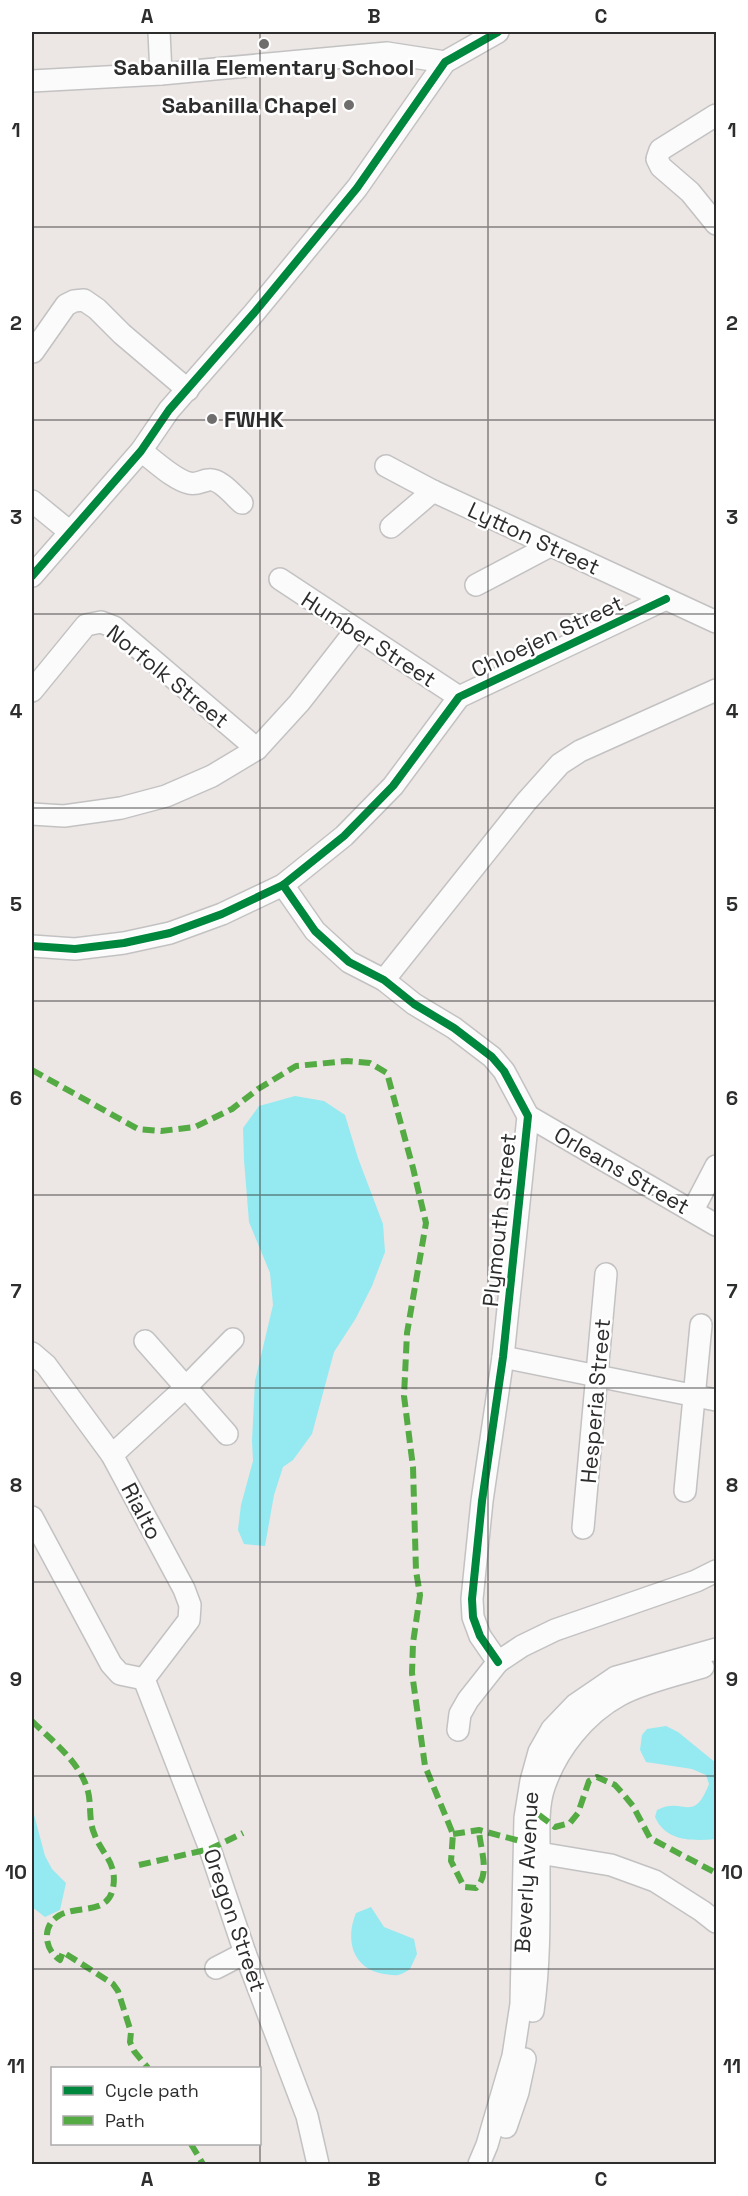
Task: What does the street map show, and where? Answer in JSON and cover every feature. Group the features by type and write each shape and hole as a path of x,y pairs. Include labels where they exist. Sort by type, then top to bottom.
{"street":[{"path":"159,32 161,74"},
{"path":"32,576 141,451 169,410 357,188 445,62 498,32"},
{"path":"32,81 161,74 387,53 445,62"},
{"path":"717,115 660,150 657,159 661,167 690,192 717,224"},
{"path":"33,352 66,305 84,300 98,309 122,334 188,390"},
{"path":"141,451 188,483 198,483 209,479 218,481 242,504"},
{"name":"Lytton Street","path":"386,465 433,491 717,622"},
{"path":"391,527 433,491"},
{"path":"32,501 70,532"},
{"path":"476,585 550,546"},
{"name":"Humber Street","path":"280,579 459,698"},
{"name":"Chloejen Street","path":"32,946 75,949 124,943 170,933 222,914 283,885 345,836 393,786 459,698 666,599"},
{"name":"Norfolk Street","path":"32,691 86,624 100,622 114,627 257,748"},
{"path":"32,814 64,816 121,808 166,796 212,776 257,748 298,703 356,630"},
{"path":"384,980 526,802 560,764 580,751 717,690"},
{"name":"Plymouth Street","path":"283,885 315,931 349,962 384,980 414,1004 454,1028 492,1056 504,1071 528,1116 503,1357 482,1501 472,1599 473,1617 480,1636 498,1662"},
{"name":"Orleans Street","path":"528,1116 717,1225"},
{"path":"693,1210 717,1166"},
{"name":"Hesperia Street","path":"583,1528 606,1274"},
{"path":"685,1491 700,1325"},
{"path":"112,1455 186,1387 233,1339"},
{"path":"145,1341 227,1434"},
{"name":"Rialto","path":"32,1353 46,1365 112,1455 184,1589 190,1605 189,1620 144,1679"},
{"path":"503,1357 717,1400"},
{"path":"32,1517 111,1664 120,1674 144,1679"},
{"path":"459,1730 460,1714 464,1707 498,1662 522,1646 555,1630 696,1581 717,1571"},
{"name":"Beverly Avenue","path":"493,2164 518,2092 532,2012 539,1934 532,1851 525,1818 531,1781 539,1752 552,1729 576,1705 616,1677 717,1649"},
{"name":"Beverly Avenue","path":"479,2164 487,2145 513,2056 521,2004 532,1851 543,1788 553,1766 581,1724 599,1708 623,1693 717,1663"},
{"name":"Oregon Street","path":"144,1679 210,1849 245,1953 307,2116 318,2164"},
{"path":"532,1851 611,1865 654,1881 717,1923"},
{"path":"216,1968 245,1953"}],"water":[{"path":"295,1096 324,1101 345,1115 358,1158 383,1224 385,1252 356,1318 334,1352 312,1434 293,1460 283,1467 274,1495 265,1546 244,1544 238,1530 241,1505 253,1461 255,1381 273,1305 270,1273 249,1222 243,1128 259,1106"},
{"path":"666,1726 678,1732 716,1763 716,1839 681,1838 666,1831 655,1817 657,1810 666,1807 693,1807 703,1796 709,1784 706,1775 692,1769 646,1762 640,1750 642,1735 647,1729"},
{"path":"32,1807 45,1856 52,1869 66,1883 60,1910 45,1917 32,1907"},
{"path":"371,1907 384,1927 414,1939 417,1954 410,1969 403,1973 395,1975 373,1971 358,1959 354,1951 351,1933 356,1913"}],"marked path":[{"path":"32,1070 138,1129 161,1131 195,1127 232,1109 258,1089 296,1066 347,1061 370,1063 387,1073 426,1223 407,1333 404,1396 413,1467 416,1571 420,1595 413,1643 412,1673 425,1766 453,1834 451,1861 464,1887 476,1888 483,1876 484,1861 479,1830"},
{"path":"32,1721 64,1751 83,1778 88,1793 92,1828 111,1865 114,1879 110,1897 105,1902 99,1906 67,1912 54,1919 47,1931 48,1944 60,1960 63,1952 113,1984 118,1991 131,2032 130,2042 147,2067"},
{"path":"539,1815 555,1827 570,1823 578,1813 589,1781 597,1777 615,1785 624,1795 633,1806 650,1838 716,1873"},
{"path":"453,1834 479,1830 524,1842"},
{"path":"139,1865 210,1849 243,1833"},
{"path":"192,2145 203,2164"}],"cycle path":[{"path":"32,576 141,451 169,410 254,313 357,188 445,62 498,32"},
{"path":"32,946 75,949 124,943 170,933 222,914 283,885 344,836 393,786 459,697 666,599"},
{"path":"283,885 315,931 349,962 384,980 414,1004 454,1028 492,1057 504,1071 528,1116 503,1357 482,1501 472,1599 473,1617 480,1636 498,1662"}],"place":[{"name":"Sabanilla Elementary School","path":"264,44"},
{"name":"Sabanilla Chapel","path":"349,105"},
{"name":"FWHK","path":"212,419"}]}
